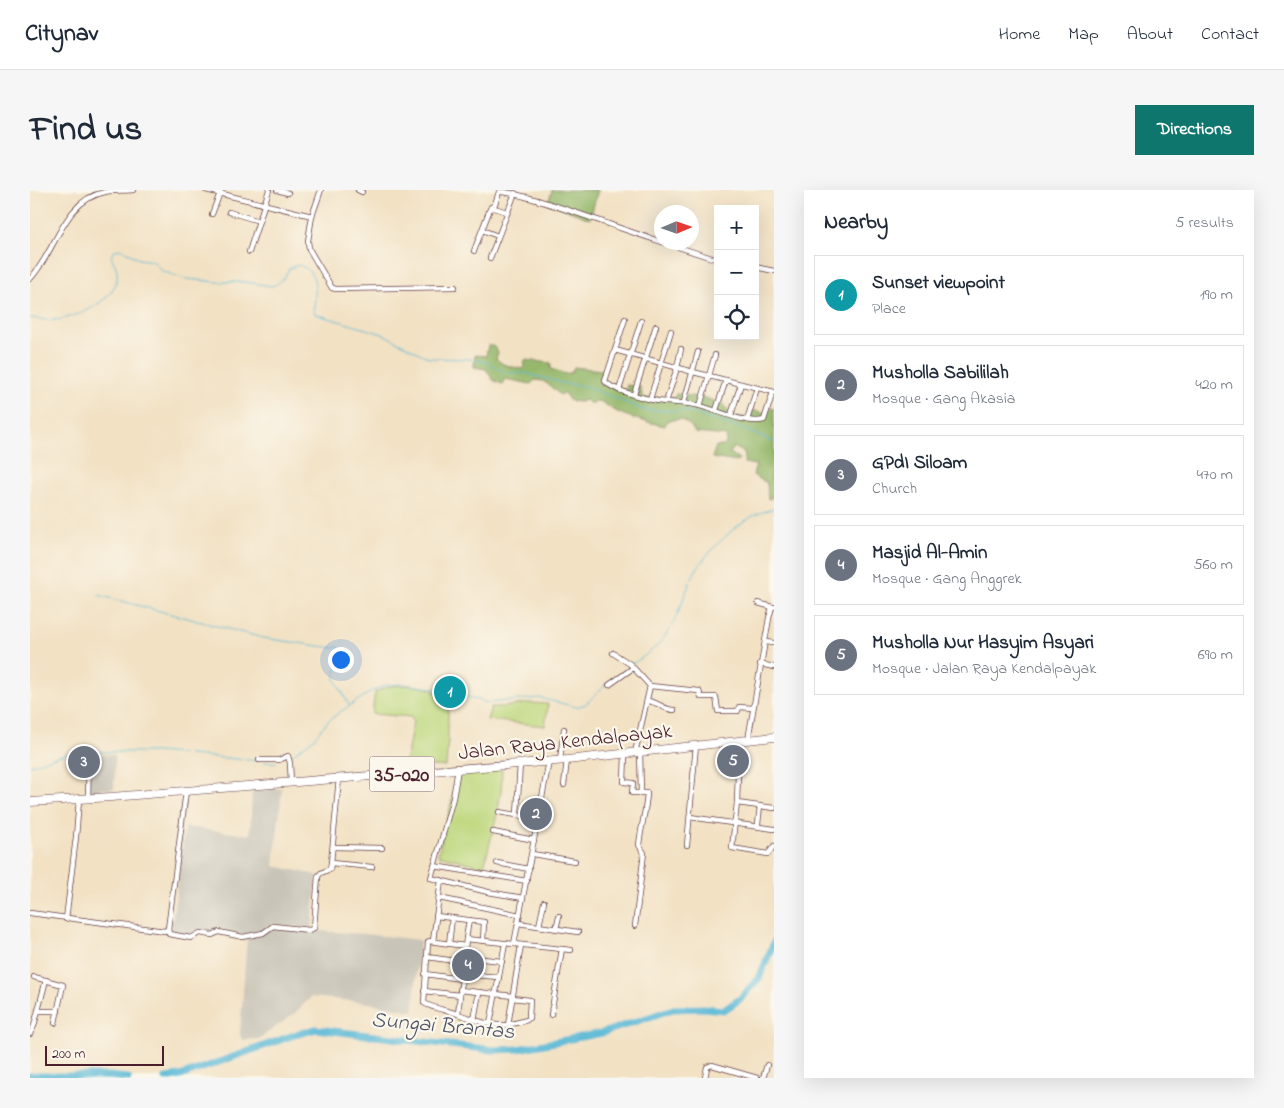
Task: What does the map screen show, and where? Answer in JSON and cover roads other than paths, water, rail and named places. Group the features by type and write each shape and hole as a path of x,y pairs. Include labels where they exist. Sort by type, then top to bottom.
{"main road":[{"name":"Jalan Raya Kendalpayak","path":"30,802 79,800 520,764 638,753 774,737"}],"street":[{"path":"30,279 73,212 81,203 98,194 133,190"},
{"path":"206,190 312,216"},
{"path":"249,252 269,190"},
{"path":"277,190 288,193"},
{"path":"321,190 312,216 308,241 309,249 332,288 455,287"},
{"path":"474,251 491,207 495,204 501,191 515,192 549,202 654,239"},
{"path":"490,258 515,192"},
{"path":"212,214 220,193"},
{"path":"491,207 507,212"},
{"path":"229,212 259,221"},
{"path":"482,230 498,236"},
{"path":"687,250 714,259"},
{"path":"759,268 774,271"},
{"path":"615,350 677,368 774,392 763,421 747,420 684,402 666,402 619,390 605,382 615,350 625,319"},
{"path":"619,390 640,322"},
{"path":"634,394 656,326"},
{"path":"650,398 671,331"},
{"path":"666,402 681,348"},
{"path":"684,402 698,352"},
{"path":"700,406 715,355"},
{"path":"716,410 726,380"},
{"path":"731,415 741,384"},
{"path":"747,420 758,388"},
{"path":"748,740 760,664 773,607 758,603"},
{"path":"765,642 774,643"},
{"path":"613,653 632,666 650,686 699,691 701,697 716,697 718,711 738,711 739,707 753,708"},
{"path":"760,664 774,667"},
{"path":"609,686 632,666"},
{"path":"641,793 638,753 650,686"},
{"path":"646,702 658,703 666,709 674,710"},
{"path":"564,729 564,785"},
{"path":"738,741 737,803 733,849 768,854 774,846"},
{"path":"687,844 696,745"},
{"path":"88,799 89,754"},
{"path":"625,754 624,782 633,783 632,793 647,793 646,810 642,819 639,845 644,853 635,926"},
{"path":"259,760 289,758 291,783"},
{"path":"514,944 550,761"},
{"path":"517,815 520,764"},
{"path":"458,769 453,798 431,878 488,892 523,898"},
{"path":"186,791 168,932 169,934 191,938 200,933 212,935 219,932 243,937 263,933 273,926 312,930 314,928 318,876 330,869 338,778"},
{"path":"66,919 79,800"},
{"path":"737,803 774,808"},
{"path":"758,824 760,806"},
{"path":"499,812 538,819"},
{"path":"690,817 774,829"},
{"path":"494,832 534,840"},
{"path":"333,847 382,848"},
{"path":"532,854 575,861"},
{"path":"331,862 372,867"},
{"path":"497,864 529,869"},
{"path":"434,866 526,881"},
{"path":"433,941 441,880"},
{"path":"439,898 520,915"},
{"path":"539,926 544,902"},
{"path":"30,913 164,932 168,928"},
{"path":"436,916 485,922 483,941"},
{"path":"556,929 559,916"},
{"path":"449,944 452,918"},
{"path":"458,1014 469,920"},
{"path":"518,924 578,932"},
{"path":"466,940 571,950"},
{"path":"424,991 479,992 530,1000 529,1018 508,1025 490,1024 426,1005 423,1002 428,942 433,941 465,946"},
{"path":"490,1024 505,944"},
{"path":"508,1025 521,945"},
{"path":"551,1015 562,949"},
{"path":"427,957 502,961"},
{"path":"426,974 499,977"},
{"path":"34,977 63,985 55,1023"},
{"path":"30,1034 34,1026 46,980"},
{"path":"474,1020 479,992"},
{"path":"38,1011 58,1011"},
{"path":"763,1078 767,1065"},
{"path":"705,1078 707,1067 709,1066 757,1078"},
{"path":"736,1078 737,1072"}],"waterway":[{"path":"30,318 63,319 95,306 105,299 117,281 117,271 111,256 115,250 122,249 139,259 153,261 162,271 173,275 187,279 218,282 246,282 272,286 284,278 289,269 298,265 309,271 314,281 313,307 315,314 383,334 429,358 470,359 486,362 507,373 525,373 566,384 585,386 644,410 686,411 740,428 774,442"},
{"path":"692,578 708,554 733,530 751,517 774,508"},
{"path":"632,664 645,656 663,639 675,619 690,582"},
{"path":"98,595 263,638 333,648 339,647 341,655 335,679 349,705"},
{"path":"289,757 313,739 327,722 340,712 372,691 386,685 403,684 432,688 488,703 540,698 576,707 586,704 605,685 629,667"},
{"path":"30,765 76,752 157,752 259,761"},
{"path":"265,762 276,762"},
{"name":"Sungai Brantas","path":"166,1078 180,1076 294,1035 316,1029 493,1050 518,1049 602,1033 673,1009 703,1008 724,1010 740,999 759,978 774,942"},
{"name":"Sungai Brantas","path":"30,1076 110,1076 128,1078"}],"place":[{"name":"Sunset viewpoint","path":"450,692"},
{"name":"Musholla Nur Hasyim Asyari","path":"733,761"},
{"name":"GPdI Siloam","path":"84,762"},
{"name":"Musholla Sabililah","path":"536,814"},
{"name":"Masjid Al-Amin","path":"468,965"}]}
